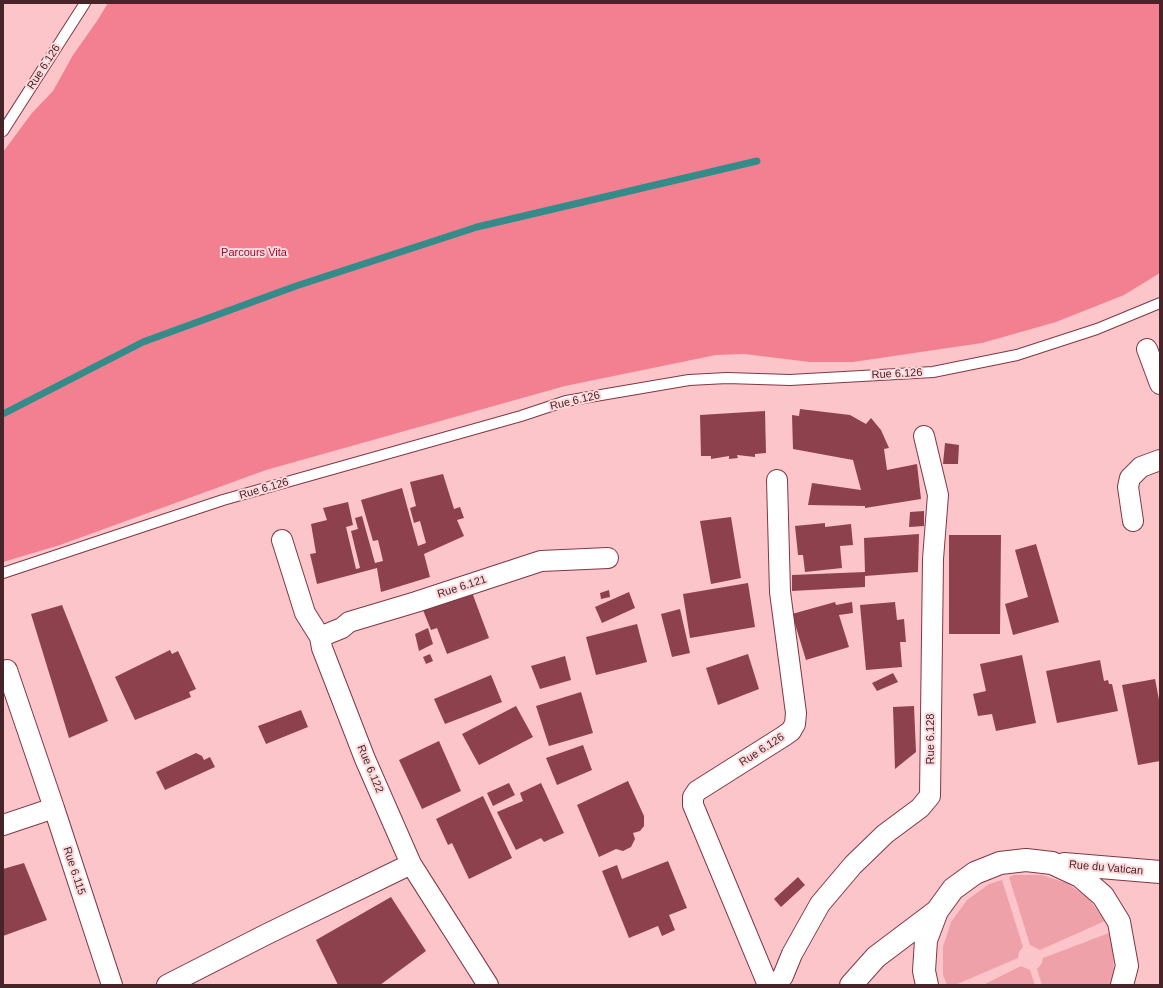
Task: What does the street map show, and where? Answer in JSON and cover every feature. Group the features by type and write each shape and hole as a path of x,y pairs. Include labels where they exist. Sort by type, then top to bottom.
{"street":[{"path":"1147,348 1160,384"},
{"name":"Rue 6.128","path":"776,985 783,976 792,954 820,904 853,865 885,834 920,808 930,796 933,559 938,495 924,436"},
{"path":"1133,521 1128,487 1130,478 1141,467 1160,460"},
{"name":"Rue 6.126","path":"768,985 693,805 693,797 697,791 791,731 795,724 796,713 780,592 777,480"},
{"name":"Rue 6.122","path":"282,540 305,613 320,637 322,648 365,759 411,864 488,985"},
{"name":"Rue 6.121","path":"320,637 342,628 349,622 416,602 541,561 608,558"},
{"name":"Rue 6.115","path":"6,670 54,808 112,985"},
{"path":"3,825 54,808"},
{"name":"Rue du Vatican","path":"937,911 953,889 981,870 1000,863 1026,860 1160,872"},
{"path":"1052,863 1080,876 1103,896 1119,922 1127,966 1122,985"},
{"path":"167,985 411,864"},
{"path":"851,985 876,957 937,911"},
{"path":"927,985 924,971 926,940 937,911"}],"lane":[{"name":"Rue 6.126","path":"3,131 86,3"},
{"name":"Rue 6.126","path":"3,573 223,500 521,416 566,401 689,380 727,378 790,380 933,372 1017,355 1097,329 1160,303"}],"shaded area":[{"path":"1014,875 1041,875 1067,883 1089,899 1105,921 1040,950 1030,945 1009,877"},
{"path":"1002,880 1023,947 1019,952 1018,958 955,985 947,985 943,975 943,947 951,922 967,900 989,884"},
{"path":"1109,933 1113,947 1114,974 1110,985 1042,985 1037,969 1042,963 1043,958"},
{"path":"1021,966 1030,970 1035,985 983,985"}],"green space":[{"name":"Parcours Vita","path":"108,3 1160,3 1160,273 1124,295 1056,322 982,343 853,362 810,362 744,354 716,355 565,386 266,470 60,545 3,562 3,152 32,113 53,91 73,55"}],"building":[{"path":"800,409 850,415 866,424 871,418 881,430 889,448 884,449 887,470 917,464 921,499 865,508 865,506 808,505 812,483 861,490 853,460 793,449 792,415 799,416"},
{"path":"765,411 766,453 755,454 755,457 737,455 738,458 729,459 729,456 711,459 711,456 701,456 700,415"},
{"path":"945,443 959,445 958,464 943,464"},
{"path":"443,474 454,509 460,507 464,518 457,520 464,536 424,554 430,577 381,592 377,568 317,584 310,554 316,553 311,524 327,520 323,508 348,502 353,525 346,527 356,569 360,568 351,531 358,529 355,518 362,516 375,563 383,561 378,540 373,541 361,500 402,488 418,546 426,543 420,521 414,523 410,508 416,506 410,482"},
{"path":"924,511 924,526 909,527 910,512"},
{"path":"731,517 741,578 711,584 700,521"},
{"path":"825,523 825,527 851,524 853,545 840,546 842,568 805,572 803,555 798,555 795,526"},
{"path":"919,534 918,572 865,576 865,587 792,591 792,575 865,572 864,538"},
{"path":"949,535 1001,535 1000,634 949,634"},
{"path":"1036,544 1059,622 1013,635 1005,604 1028,597 1015,550"},
{"path":"748,583 755,627 690,638 683,594"},
{"path":"470,587 489,638 447,654 437,628 431,630 421,605"},
{"path":"609,590 610,597 601,599 600,593"},
{"path":"629,592 635,608 602,623 595,607"},
{"path":"835,602 836,605 852,602 853,613 839,615 849,647 806,660 792,614"},
{"path":"895,602 897,620 904,619 906,642 900,642 902,667 866,670 860,605"},
{"path":"62,605 108,721 69,738 31,614"},
{"path":"680,609 690,653 672,657 661,614"},
{"path":"637,624 647,662 596,675 586,637"},
{"path":"428,628 433,644 419,651 415,634"},
{"path":"170,650 172,654 178,651 196,689 189,692 191,697 135,720 115,677"},
{"path":"430,654 433,661 426,664 423,657"},
{"path":"748,654 759,689 718,705 706,668"},
{"path":"1022,655 1036,723 996,731 992,714 978,716 973,694 986,691 980,664"},
{"path":"565,656 571,680 540,689 531,666"},
{"path":"1100,660 1104,681 1108,680 1109,684 1112,684 1118,711 1057,723 1046,671"},
{"path":"893,673 898,682 877,691 872,683"},
{"path":"491,675 502,702 445,724 434,699"},
{"path":"1155,679 1160,705 1160,761 1138,765 1122,685"},
{"path":"581,692 593,733 549,746 536,706"},
{"path":"516,706 533,737 479,765 462,734"},
{"path":"914,706 916,752 895,769 893,707"},
{"path":"301,710 308,727 266,744 258,726"},
{"path":"439,741 461,791 422,809 399,760"},
{"path":"583,745 592,770 557,785 546,758"},
{"path":"196,753 202,756 204,760 210,757 215,767 165,790 156,772"},
{"path":"628,781 644,816 644,826 640,831 633,833 635,839 631,847 623,851 616,849 599,857 577,805"},
{"path":"509,783 515,795 493,806 487,793"},
{"path":"541,783 564,833 544,842 541,838 516,850 497,812 523,801 520,793"},
{"path":"483,796 512,858 469,879 452,843 448,845 436,819"},
{"path":"668,861 687,908 669,915 675,930 662,936 658,926 629,938 602,871 617,865 622,879"},
{"path":"24,863 47,920 3,936 3,869"},
{"path":"798,877 805,885 781,907 774,899"},
{"path":"391,897 426,951 380,985 338,985 316,940"}],"waterway":[{"path":"3,414 143,342 296,286 477,227 757,161"}]}
